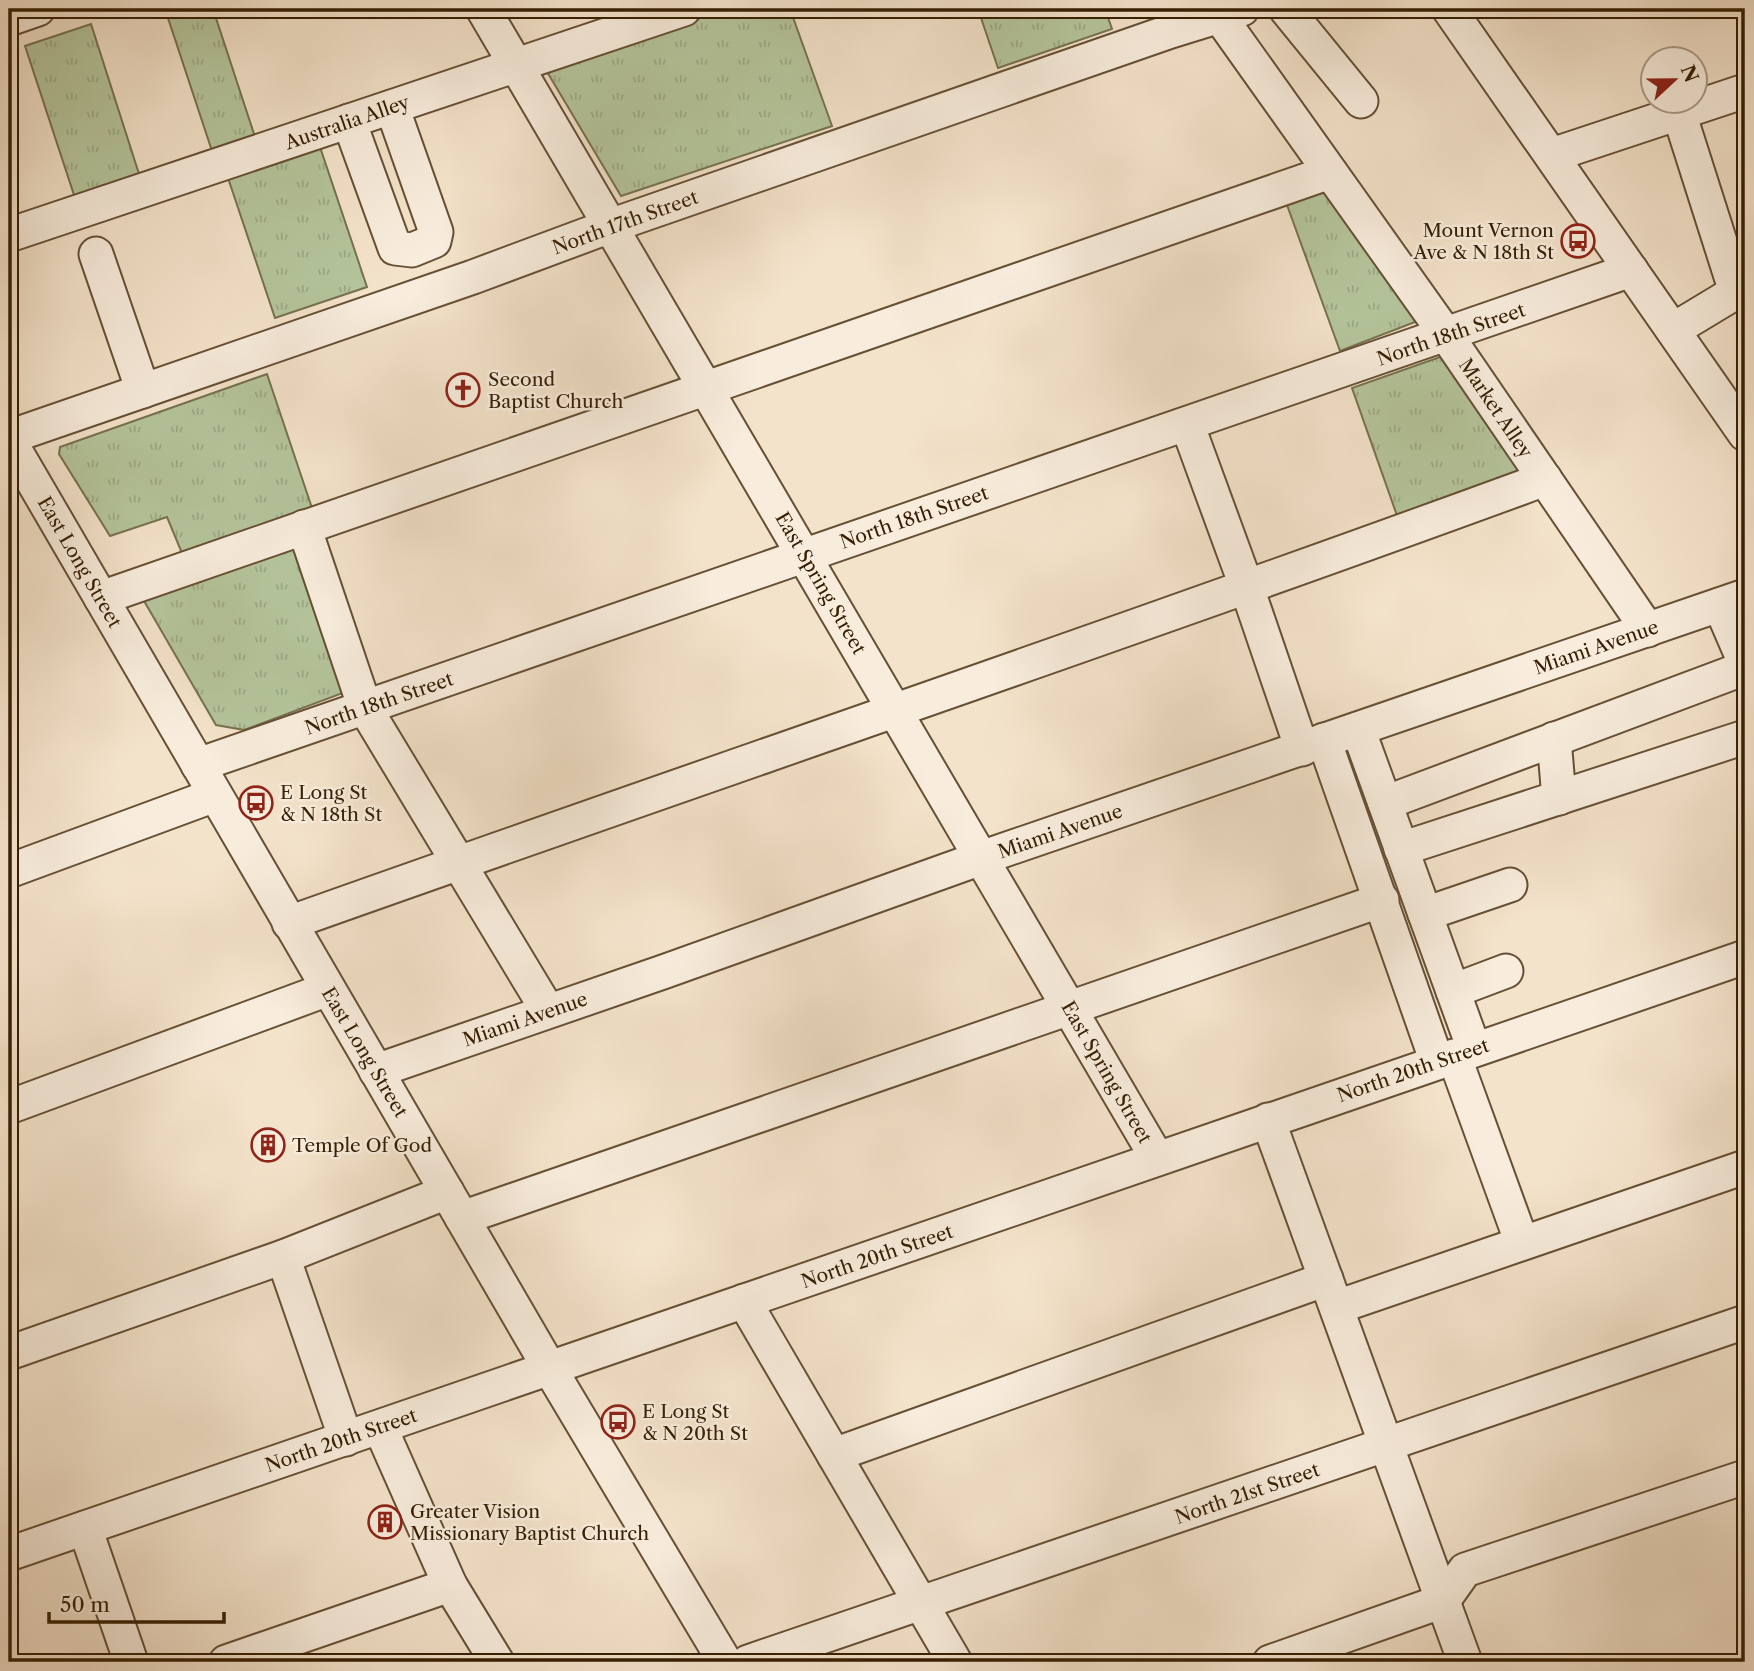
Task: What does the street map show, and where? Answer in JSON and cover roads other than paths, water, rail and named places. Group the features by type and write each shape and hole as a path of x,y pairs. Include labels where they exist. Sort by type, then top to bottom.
{"street":[{"name":"East Spring Street","path":"483,9 1157,1158"},
{"name":"Australia Alley","path":"9,236 684,9"},
{"path":"1286,9 1361,101"},
{"path":"1449,9 1673,330 1734,397 1745,434"},
{"name":"North 17th Street","path":"9,438 473,277 1168,20 1231,13"},
{"name":"Market Alley","path":"1231,13 1330,172 1447,336 1648,630"},
{"path":"1708,103 1745,91"},
{"path":"349,121 395,248 412,250 434,242 436,232 392,107"},
{"path":"1552,155 1670,116"},
{"path":"1673,330 1736,292 1680,116"},
{"path":"101,598 1330,172"},
{"path":"96,254 143,391"},
{"name":"North 18th Street","path":"198,765 805,554 1447,336 1631,270"},
{"path":"1188,424 1247,588 1382,900 1455,1056 1522,1243"},
{"name":"East Long Street","path":"9,438 289,923 725,1662"},
{"path":"289,923 1247,588 1545,479"},
{"path":"304,527 365,708 548,1011"},
{"path":"1385,803 1745,665 1732,600"},
{"name":"Miami Avenue","path":"376,1070 981,858 1732,600"},
{"path":"1358,729 1452,991 1455,1056"},
{"path":"1401,849 1745,737"},
{"path":"1554,739 1559,798"},
{"path":"9,871 215,794"},
{"path":"1425,914 1510,886"},
{"path":"9,1353 283,1257 455,1205 1069,1008 1382,900"},
{"name":"North 20th Street","path":"9,1554 1745,957"},
{"path":"1452,991 1506,971"},
{"path":"9,1107 328,989"},
{"path":"1268,1120 1465,1662"},
{"path":"834,1455 1331,1293 1522,1243 1745,1167"},
{"path":"283,1257 346,1438"},
{"path":"744,1301 955,1662"},
{"name":"North 21st Street","path":"748,1662 1745,1322"},
{"path":"380,1427 450,1585 497,1662"},
{"path":"1270,1662 1443,1601 1465,1570 1745,1477"},
{"path":"85,1528 131,1662"},
{"path":"226,1662 450,1585"}],"place":[{"name":"Mount Vernon Ave & N 18th St","path":"1578,241"},
{"name":"Second Baptist Church","path":"463,390"},
{"name":"E Long St & N 18th St","path":"256,803"},
{"name":"Temple Of God","path":"268,1145"},
{"name":"E Long St & N 20th St","path":"618,1422"},
{"name":"Greater Vision Missionary Baptist Church","path":"385,1522"}]}
